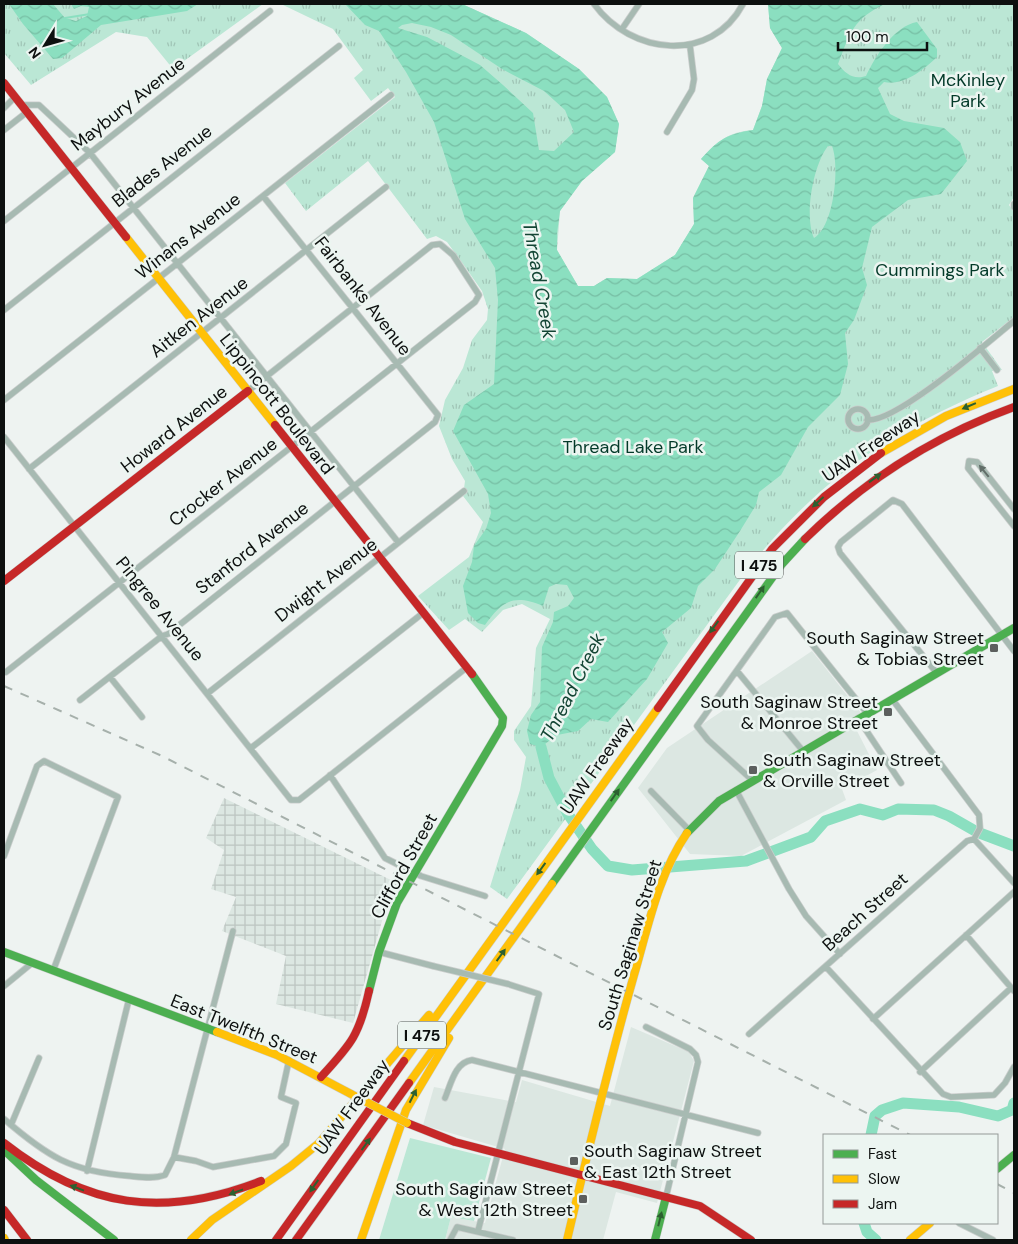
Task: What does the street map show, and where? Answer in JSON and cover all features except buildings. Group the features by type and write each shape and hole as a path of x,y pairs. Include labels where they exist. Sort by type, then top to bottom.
{"main road":[{"name":"Lippincott Boulevard","path":"4,83 495,705 503,718 502,726"},
{"name":"UAW Freeway","path":"276,1240 756,568 798,521 852,474 909,436 968,406 1014,389"},
{"name":"Howard Avenue","path":"4,581 248,391"},
{"name":"UAW Freeway","path":"296,1240 768,580 801,542 848,499 900,460 954,430 1014,407"},
{"name":"South Saginaw Street","path":"567,1240 629,993 663,879 674,856 690,831 709,809 736,790 1014,628"},
{"name":"Clifford Street","path":"321,1077 352,1043 359,1030 379,952 397,903 502,726"},
{"name":"East Twelfth Street","path":"4,952 289,1060 407,1123 441,1138 706,1209 751,1240"},
{"path":"191,1240 212,1220 309,1152 336,1125 480,955"},
{"path":"360,1240 406,1110 490,970"},
{"path":"4,1143 34,1167 76,1188 112,1199 159,1204 192,1202 237,1192 263,1180 309,1152"},
{"path":"4,1150 36,1180 114,1240"},
{"path":"998,1168 1014,1155"},
{"path":"655,1240 666,1198"},
{"path":"4,1210 27,1240"},
{"path":"910,1240 929,1224"}],"street":[{"path":"594,4 603,15 622,29 652,43 690,46 719,34 738,14 743,4"},
{"path":"622,29 639,4"},
{"name":"Maybury Avenue","path":"4,221 270,11"},
{"name":"Blades Avenue","path":"4,310 339,46"},
{"path":"667,132 692,90 694,79 690,46"},
{"name":"Winans Avenue","path":"4,400 264,196 390,94"},
{"path":"4,108 15,98"},
{"name":"Lippincott Boulevard","path":"21,104 40,106 90,153 398,542"},
{"path":"4,130 27,112"},
{"name":"Aitken Avenue","path":"29,469 308,251 386,187"},
{"name":"Fairbanks Avenue","path":"264,196 438,415"},
{"name":"Crocker Avenue","path":"6,672 475,302 479,295 452,255 440,244 432,244"},
{"name":"Howard Avenue","path":"248,391 432,244"},
{"path":"867,420 884,416 910,402 1014,321"},
{"path":"980,348 998,370"},
{"name":"Stanford Avenue","path":"80,700 162,636 168,634 354,487 435,422 438,415"},
{"name":"Pingree Avenue","path":"4,437 291,800 299,800 330,776"},
{"path":"1013,522 968,468 969,461 977,462 1014,509"},
{"name":"Dwight Avenue","path":"208,693 464,491"},
{"path":"936,672 840,553 838,546 893,500 902,504 1003,634 1014,651"},
{"path":"250,748 423,613"},
{"path":"752,780 708,740 697,726 775,617 787,613 867,713"},
{"path":"466,668 330,776 385,858 415,872 485,896"},
{"path":"737,670 803,751"},
{"path":"110,677 142,717"},
{"name":"Beach Street","path":"749,1034 967,841 974,839 980,828 979,815 892,699"},
{"path":"858,718 901,783"},
{"path":"4,856 37,766 44,761 118,797 53,970"},
{"path":"736,790 806,916 840,954"},
{"path":"651,791 690,831"},
{"path":"974,839 1014,883"},
{"path":"873,1019 1014,892"},
{"path":"4,1119 35,1146 61,1161 87,1171 99,1174 160,1177 168,1170 174,1157 206,1028 233,931"},
{"path":"920,1072 1013,990 966,935"},
{"path":"379,952 508,984 538,994 478,1231"},
{"path":"4,986 32,963"},
{"path":"826,967 920,1072 943,1094 951,1097 994,1095 1005,1083 1014,1067"},
{"path":"87,1171 129,999"},
{"path":"646,1027 690,1049 696,1055 698,1065 666,1198"},
{"path":"12,1125 39,1058"},
{"path":"174,1157 196,1161 213,1167 274,1156 286,1144 296,1103 281,1097 289,1060"},
{"path":"445,1098 459,1067 466,1061 472,1060 758,1133"},
{"path":"961,1224 993,1240"},
{"path":"450,1240 452,1233 457,1227 513,1240"}],"shaded area":[{"path":"812,651 869,723 856,729 877,770 842,789 846,800 741,856 690,854 638,788 667,748"},
{"path":"224,798 401,885 384,914 353,1023 276,1004 286,956 222,931 236,897 211,889 224,850 206,838"},
{"path":"631,1027 689,1052 694,1061 657,1203 616,1192 603,1240 445,1240 451,1217 485,1223 505,1149 423,1125 434,1087 516,1102 522,1080 610,1106"}],"green space":[{"path":"4,4 263,4 173,69 147,37 116,32 31,85 4,53"},
{"name":"Thread Lake Park","path":"281,4 462,4 526,33 579,69 607,97 619,124 615,152 582,181 560,211 557,250 578,286 594,286 607,278 637,279 675,255 694,224 693,198 709,166 701,159 724,138 753,130 762,106 767,79 782,48 770,28 768,4 1014,4 1014,197 1009,205 1014,212 1014,317 982,342 1002,370 992,371 998,386 925,419 893,438 832,481 777,535 750,566 507,899 490,887 520,790 526,757 514,740 514,731 531,706 536,648 550,619 522,604 503,610 482,632 465,619 449,630 418,596 469,557 483,522 463,496 465,481 452,459 439,426 445,400 463,368 472,340 487,320 488,309 482,291 447,242 436,236 427,239 368,161 306,211 285,183 395,97 388,88 371,101 354,78 363,70 333,29"},
{"path":"410,1138 491,1158 474,1221 451,1217 445,1240 379,1240"}],"water":[{"path":"9,4 53,4 65,18 76,21 87,16 89,7 81,6 74,9 71,4 198,4 187,11 101,25 62,58 53,59 23,24"},
{"name":"Thread Lake Park","path":"345,4 462,4 526,33 579,69 607,97 619,124 615,152 582,181 560,211 557,250 578,286 594,286 607,278 637,279 675,255 694,224 693,198 709,166 701,159 724,138 736,133 753,130 762,106 767,79 782,48 770,28 768,4 885,4 859,21 846,44 838,64 854,77 866,76 886,43 901,29 917,22 937,49 937,57 913,76 899,82 884,82 878,88 890,114 904,121 944,128 960,142 967,161 941,194 908,200 872,227 862,268 867,285 854,320 845,333 848,364 840,395 808,427 781,475 759,492 756,505 740,531 715,569 698,586 691,608 662,632 668,643 647,679 608,722 591,719 578,731 557,735 541,747 530,744 527,731 531,715 540,702 542,647 553,622 554,612 568,606 574,598 567,585 556,584 549,587 543,606 524,600 510,602 498,610 485,625 478,623 468,613 463,586 472,562 474,546 486,529 491,513 488,494 453,431 464,405 494,384 498,300 495,268 465,219 434,122 406,72 379,31 365,25","holes":["412,23 431,27 451,35 502,69 544,91 565,110 574,132 554,151 539,150 533,113 480,65 427,37 398,28","828,146 832,146 834,155 834,195 826,222 821,232 814,238 811,229 810,204 818,165"]}],"waterway":[{"name":"Thread Creek","path":"65,18 90,14"},
{"name":"Thread Creek","path":"541,747 549,778 568,814 592,849 608,866 632,870 746,861 811,837 825,821 860,809 883,815 898,809 934,810 977,832 1014,846"},
{"name":"Thread Creek","path":"871,1134 875,1116 882,1110 903,1103 959,1107 998,1116 1012,1110 1014,1103"},
{"name":"Thread Creek","path":"864,1224 867,1232 876,1240"}],"railway":[{"path":"4,686 162,756 908,1134"},
{"path":"998,1185 1014,1193"}],"traffic: fast":[{"path":"552,884 782,564 805,539"},
{"path":"687,833 719,801 1014,628"},
{"path":"369,991 379,952 397,903 502,726 503,718 472,674"},
{"path":"4,952 217,1032"},
{"path":"4,1150 36,1180 114,1240"},
{"path":"998,1168 1014,1155"},
{"path":"655,1240 666,1197"}],"traffic: slow":[{"path":"126,237 275,425"},
{"path":"881,453 946,416 1014,389"},
{"path":"404,1061 658,708"},
{"path":"567,1240 607,1074 649,920 668,866 687,833"},
{"path":"409,1083 552,884"},
{"path":"191,1240 212,1220 291,1166 319,1143 429,1015"},
{"path":"217,1032 277,1055 351,1094"},
{"path":"361,1240 406,1110 449,1038"},
{"path":"351,1094 407,1123"},
{"path":"910,1240 929,1224"}],"traffic: jam":[{"path":"4,83 126,237"},
{"path":"4,581 248,391"},
{"path":"805,539 852,497 902,461 956,431 1014,407"},
{"path":"275,425 472,674"},
{"path":"658,708 772,549 824,497 881,453"},
{"path":"321,1077 347,1047 362,1019 369,991"},
{"path":"276,1240 404,1061"},
{"path":"296,1240 409,1083"},
{"path":"407,1123 455,1142 700,1206 751,1240"},
{"path":"4,1143 35,1165 65,1182 96,1194 127,1201 159,1203 191,1200 225,1193 261,1181"},
{"path":"4,1210 27,1240"}],"place":[{"name":"South Saginaw Street & Tobias Street","path":"994,648"},
{"name":"South Saginaw Street & Monroe Street","path":"888,712"},
{"name":"South Saginaw Street & Orville Street","path":"753,770"},
{"name":"South Saginaw Street & East 12th Street","path":"574,1161"},
{"name":"South Saginaw Street & West 12th Street","path":"583,1199"}],"park label":[{"name":"McKinley Park","path":"968,90"},
{"name":"Cummings Park","path":"940,270"}]}
